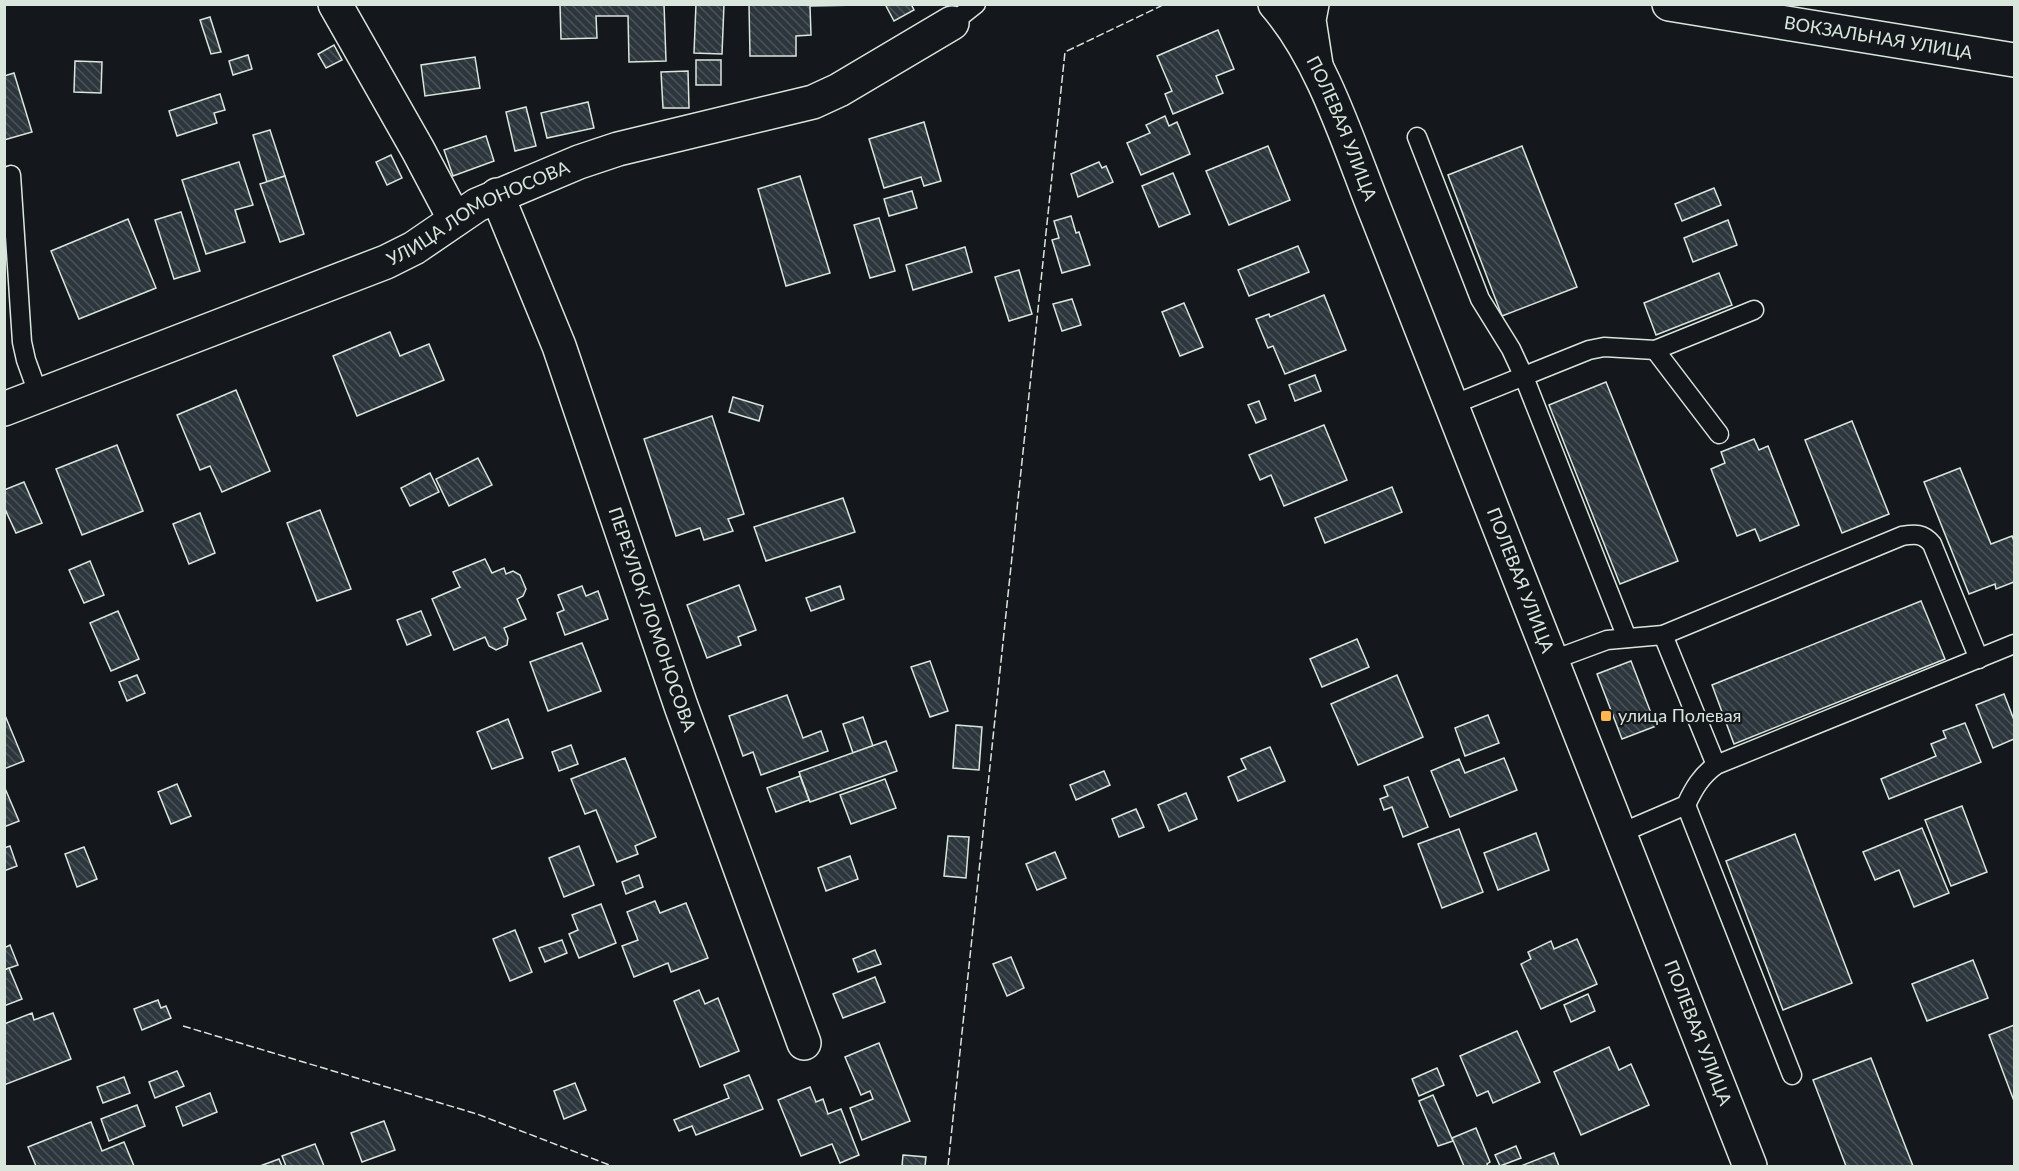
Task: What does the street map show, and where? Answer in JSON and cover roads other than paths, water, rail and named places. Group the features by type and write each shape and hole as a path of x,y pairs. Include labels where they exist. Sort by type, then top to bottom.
{"street":[{"path":"335,4 454,218"},
{"name":"ПОЛЕВАЯ УЛИЦА","path":"1275,4 1291,23 1318,72 1553,660 1750,1167"},
{"path":"1312,4 1309,20 1318,72"},
{"name":"ВОКЗАЛЬНАЯ УЛИЦА","path":"1669,4 2014,60"},
{"name":"УЛИЦА ЛОМОНОСОВА","path":"4,409 386,262 414,248 454,218 498,195 553,172 618,149 813,102 839,90 964,14"},
{"name":"ПЕРЕУЛОК ЛОМОНОСОВА","path":"498,195 559,346 681,706 804,1043"}],"lane":[{"path":"1416,137 1480,299 1511,349 1524,377 1627,638"},
{"path":"11,175 22,342 39,396"},
{"path":"1452,405 1589,350 1604,346 1655,350 1754,310"},
{"path":"1655,350 1719,434"},
{"path":"1553,660 1590,645 1627,638 1663,635 1902,536 1915,534 1925,536 1932,544 1979,659"},
{"path":"1663,635 1716,765"},
{"path":"1621,833 1686,805 1704,774 1716,765 2014,644"},
{"path":"1686,805 1792,1075"}],"place":[{"name":"улица Полевая","path":"1606,716"}]}
